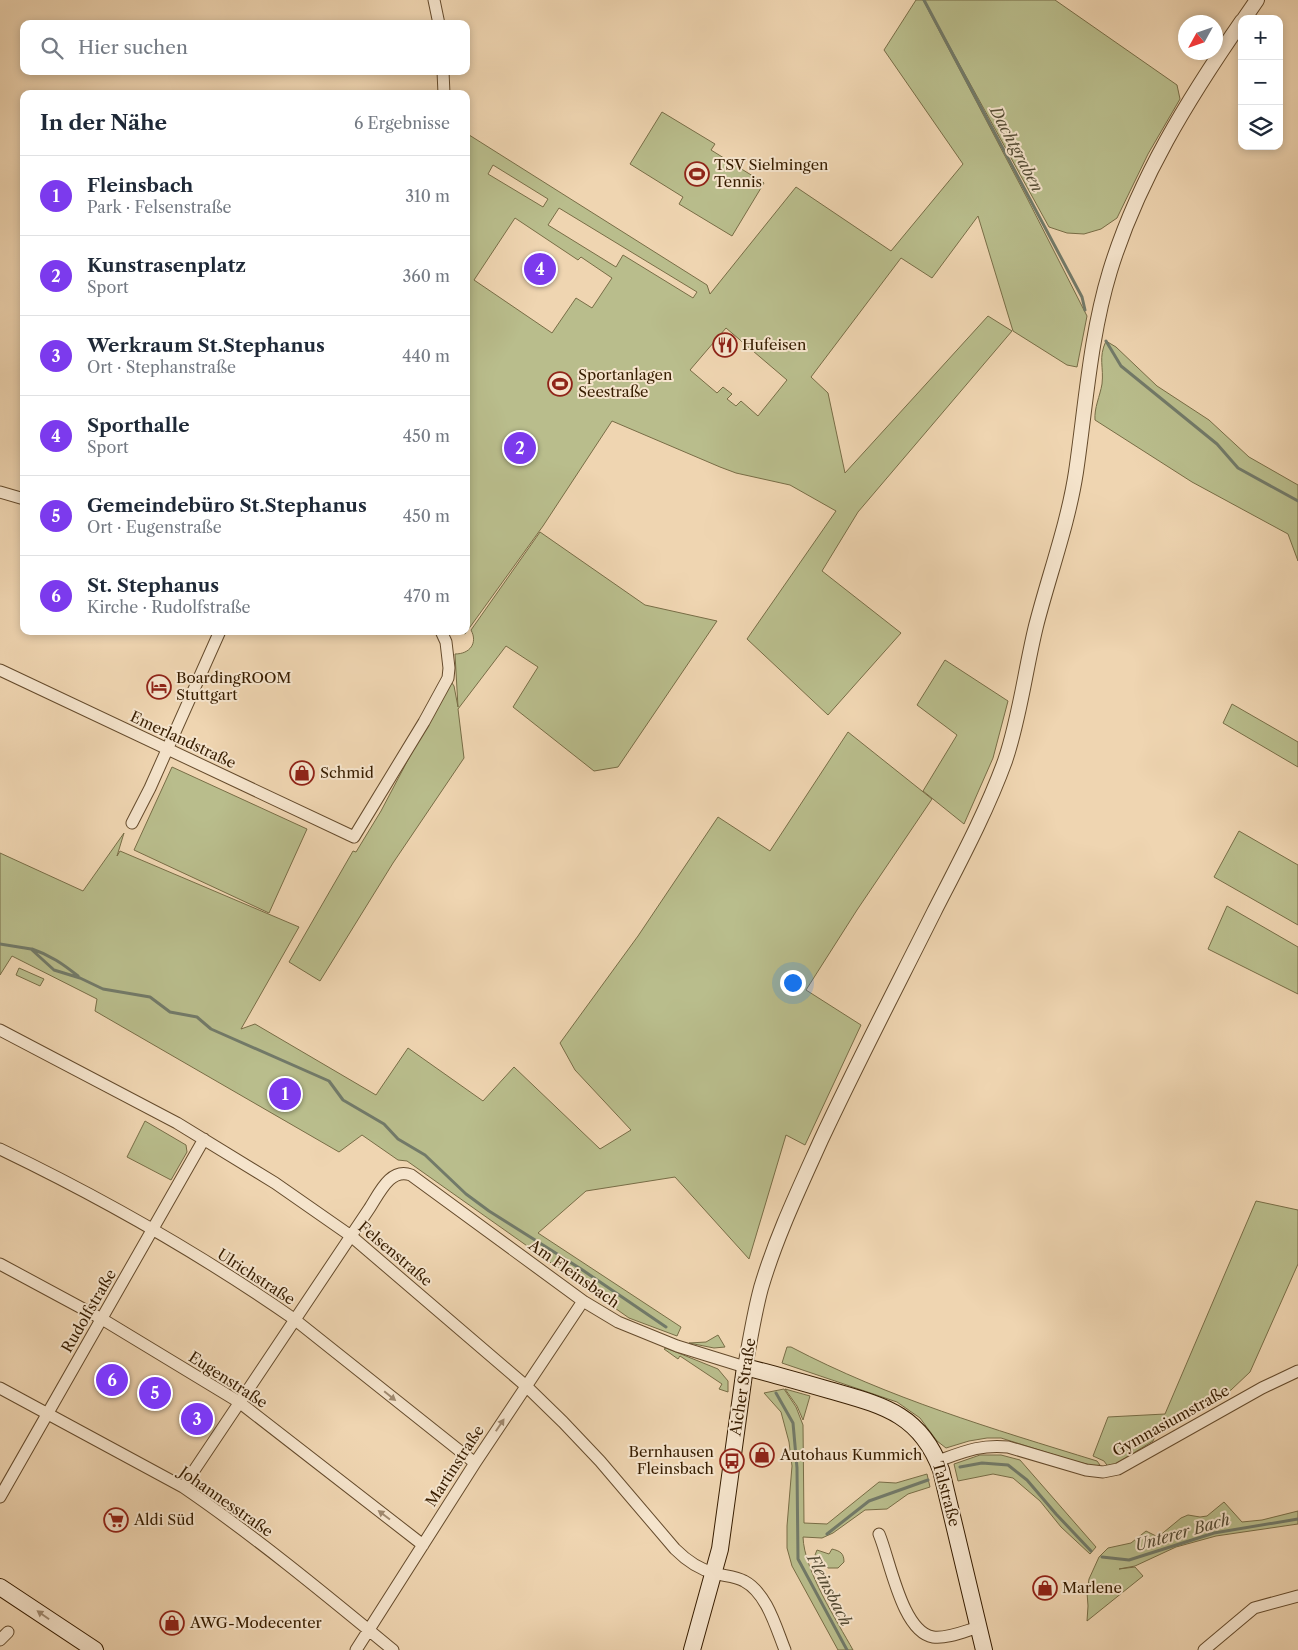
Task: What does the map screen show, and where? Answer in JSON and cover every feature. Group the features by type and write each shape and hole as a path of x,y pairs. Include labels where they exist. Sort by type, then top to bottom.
{"main road":[{"name":"Talstraße","path":"745,1366 880,1405 901,1417 921,1433 938,1461 984,1650"},
{"name":"Aicher Straße","path":"692,1650 714,1573 724,1522 745,1366"},
{"path":"0,1587 94,1650"}],"street":[{"path":"434,0 438,20"},
{"name":"Aicher Straße","path":"1246,15 1257,0"},
{"name":"Aicher Straße","path":"745,1366 761,1289 791,1204 842,1096 947,887 999,778 1014,729 1038,618 1069,507 1076,468 1087,377 1096,327 1110,270 1131,214 1157,157 1192,97 1238,28"},
{"path":"443,75 444,90"},
{"path":"0,492 20,498"},
{"path":"132,823 150,788 218,635"},
{"name":"Emerlandstraße","path":"0,670 354,837 448,678 449,668 446,642 443,635"},
{"name":"Felsenstraße","path":"0,1030 152,1108 275,1183 351,1236 526,1386 600,1461 682,1556 696,1567 744,1581 757,1592 770,1613 786,1650"},
{"name":"Rudolfstraße","path":"0,1497 204,1139"},
{"name":"Ulrichstraße","path":"0,1149 152,1230 241,1284 294,1319 475,1463"},
{"name":"Am Fleinsbach","path":"351,1236 389,1180 398,1173 404,1172 411,1175 583,1301 618,1322 632,1329 700,1353 745,1366"},
{"path":"182,1487 351,1236"},
{"name":"Eugenstraße","path":"0,1264 102,1319 239,1402 423,1545"},
{"name":"Martinstraße","path":"356,1650 475,1463 583,1301"},
{"name":"Gymnasiumstraße","path":"938,1461 974,1448 998,1446 1008,1447 1086,1470 1103,1472 1118,1469 1262,1388 1298,1371"},
{"name":"Johannesstraße","path":"0,1388 182,1487 393,1650"},
{"path":"879,1534 886,1550 902,1604 918,1628 926,1635 936,1638 979,1627"},
{"path":"1209,1648 1254,1608 1298,1596"}],"green space":[{"path":"916,0 923,0 1087,316 1077,367 1067,365 1013,331 978,216 932,278 901,258 811,377 828,393 845,473 988,316 1012,331 858,512 822,571 901,633 828,715 747,639 836,511 790,485 736,473 612,421 543,526 470,627 470,136 707,285 710,294 796,187 891,251 963,164 884,50","holes":["493,165 548,199 543,207 488,174","559,208 697,292 693,298 623,255 616,267 548,225","515,218 578,260 581,257 612,278 592,308 576,298 552,333 474,280","726,328 787,380 758,416 741,401 736,406 727,399 732,394 723,387 717,393 690,370"]},
{"path":"924,0 1055,0 1177,85 1180,99 1148,154 1117,218 1101,229 1084,234 1067,233 1049,227"},
{"name":"TSV Sielmingen Tennis","path":"662,112 715,144 711,150 764,183 732,236 679,204 683,197 630,164"},
{"path":"1106,341 1116,347 1157,386 1209,420 1249,457 1298,485 1298,561 1288,534 1192,482 1095,420 1096,406 1102,384 1102,352"},
{"path":"540,532 645,605 717,621 618,767 594,771 513,707 538,667 506,646 458,709 464,758 393,863 320,981 289,962 353,851 356,852 381,811 450,680 454,686 458,707 455,654 465,652 471,647 474,639 471,630"},
{"path":"945,660 1008,701 993,758 964,824 923,791 957,735 917,705"},
{"path":"1232,704 1298,742 1298,767 1223,723"},
{"path":"848,732 932,799 806,990 861,1025 805,1145 786,1135 749,1259 675,1177 586,1191 538,1233 681,1327 677,1336 629,1318 407,1161 398,1160 362,1135 339,1152 95,1011 97,999 12,956 0,975 0,853 83,891 124,833 117,856 120,851 299,927 241,1029 255,1024 376,1095 408,1048 483,1101 514,1067 600,1149 631,1130 575,1070 560,1043 638,936 718,817 770,851"},
{"path":"172,767 307,829 269,913 134,850"},
{"path":"1239,831 1298,865 1298,925 1214,877"},
{"path":"1227,906 1298,947 1298,994 1208,949"},
{"path":"19,968 44,979 40,986 16,975"},
{"path":"145,1121 186,1145 187,1152 171,1180 127,1157"},
{"path":"1256,1201 1298,1210 1298,1264 1250,1372 1231,1390 1156,1434 1153,1441 1109,1468 1104,1461 1093,1456 1108,1417 1165,1414"},
{"path":"718,1335 725,1347 714,1348 689,1343 706,1342"},
{"path":"787,1347 791,1347 865,1382 903,1397 980,1424 1097,1461 1100,1465 1094,1466 1071,1460 1001,1438 969,1441 946,1448 937,1441 920,1418 897,1402 782,1363"},
{"path":"666,1348 718,1369 728,1381 728,1392 719,1389 722,1384 680,1356 678,1359 664,1349"},
{"path":"784,1389 796,1407 803,1425 804,1523 827,1524 879,1482 896,1483 927,1474 930,1487 908,1494 887,1509 865,1510 833,1533 822,1538 803,1537 805,1550 815,1580 853,1650 838,1650 792,1566 787,1548 792,1466 789,1442 781,1412 764,1393"},
{"path":"785,1389 810,1396 803,1420 797,1406"},
{"path":"980,1455 1001,1455 1020,1460 1096,1547 1090,1554 1061,1527 1040,1501 1013,1478 993,1474 958,1481 954,1464"},
{"path":"1224,1502 1242,1522 1262,1520 1298,1511 1298,1524 1216,1536 1176,1547 1135,1566 1119,1569 1135,1567 1143,1576 1087,1621 1089,1579 1099,1557 1108,1548 1131,1543 1146,1531 1158,1537 1181,1518 1188,1515 1207,1516"},
{"path":"832,1549 843,1556 844,1562 838,1568 828,1568 815,1555 817,1550 829,1554"}],"waterway":[{"name":"Dachtgraben","path":"924,0 1082,297 1085,310"},
{"name":"Dachtgraben","path":"1106,341 1121,366 1217,444 1238,468 1298,501"},
{"name":"Fleinsbach","path":"0,944 31,949 54,970 80,978 103,989 150,997 170,1012 197,1017 211,1029 329,1081 343,1100 384,1124 398,1139 425,1155 466,1194 489,1211 581,1269 666,1327"},
{"name":"Fleinsbach","path":"32,949 56,960 78,976"},
{"name":"Fleinsbach","path":"776,1393 793,1423 797,1468 798,1559 847,1650"},
{"name":"Unterer Bach","path":"960,1467 982,1463 1008,1465 1027,1480 1091,1551"},
{"path":"827,1534 869,1501 928,1480"},
{"name":"Unterer Bach","path":"1102,1557 1129,1560 1214,1533 1298,1519"}],"place":[{"name":"TSV Sielmingen Tennis","path":"697,174"},
{"name":"Sporthalle","path":"540,269"},
{"name":"Hufeisen","path":"725,345"},
{"name":"Sportanlagen Seestraße","path":"560,384"},
{"name":"Kunstrasenplatz","path":"520,448"},
{"name":"BoardingROOM Stuttgart","path":"159,687"},
{"name":"Schmid","path":"302,773"},
{"name":"Fleinsbach","path":"285,1094"},
{"name":"St. Stephanus","path":"112,1380"},
{"name":"Gemeindebüro St.Stephanus","path":"155,1393"},
{"name":"Werkraum St.Stephanus","path":"197,1419"},
{"name":"Autohaus Kummich","path":"762,1455"},
{"name":"Bernhausen Fleinsbach","path":"732,1461"},
{"name":"Aldi Süd","path":"116,1520"},
{"name":"Marlene","path":"1045,1588"},
{"name":"AWG-Modecenter","path":"172,1623"}]}
